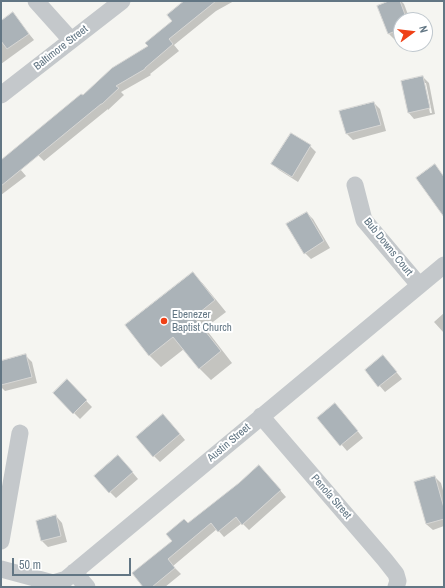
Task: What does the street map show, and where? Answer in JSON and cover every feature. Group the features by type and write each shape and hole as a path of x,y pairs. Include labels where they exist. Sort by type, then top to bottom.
{"street":[{"path":"36,1 71,40"},
{"name":"Baltimore Street","path":"1,95 122,1"},
{"name":"Bub Downs Court","path":"355,185 364,220 419,285"},
{"name":"Austin Street","path":"1,569 53,583 66,579 444,265"},
{"name":"Penola Street","path":"261,416 385,560 396,574 397,584"},
{"path":"1,541 20,433"},
{"path":"74,572 87,587"}],"building":[{"path":"184,1 216,1 169,39 173,44 145,69 116,86 119,88 102,104 1,186 1,160 81,94 83,95 112,68 148,46 145,43 172,21 167,15"},
{"path":"389,1 400,1 404,12 393,12 393,32 388,34 377,6"},
{"path":"13,12 29,34 7,49 1,41 1,21"},
{"path":"423,76 430,108 408,113 401,81"},
{"path":"374,102 381,125 346,134 339,111"},
{"path":"291,133 311,145 292,177 271,164"},
{"path":"435,164 444,177 444,217 416,178"},
{"path":"307,212 324,241 304,254 286,224"},
{"name":"Ebenezer Baptist Church","path":"193,272 215,300 194,317 221,351 199,369 173,337 149,356 125,325"},
{"path":"26,354 32,377 1,385 1,361"},
{"path":"383,355 397,372 378,387 365,370"},
{"path":"67,379 87,400 73,414 53,393"},
{"path":"335,403 358,431 340,446 317,418"},
{"path":"163,414 180,434 153,457 136,437"},
{"path":"118,455 133,472 109,493 94,476"},
{"path":"259,465 281,490 242,525 236,517 218,532 211,523 168,559 175,568 152,587 143,587 132,573 172,541 166,534 184,519 188,523 239,483"},
{"path":"435,476 444,508 444,519 426,524 414,482"},
{"path":"56,515 61,536 41,541 36,521"}],"place":[{"name":"Ebenezer Baptist Church","path":"164,321"}]}
